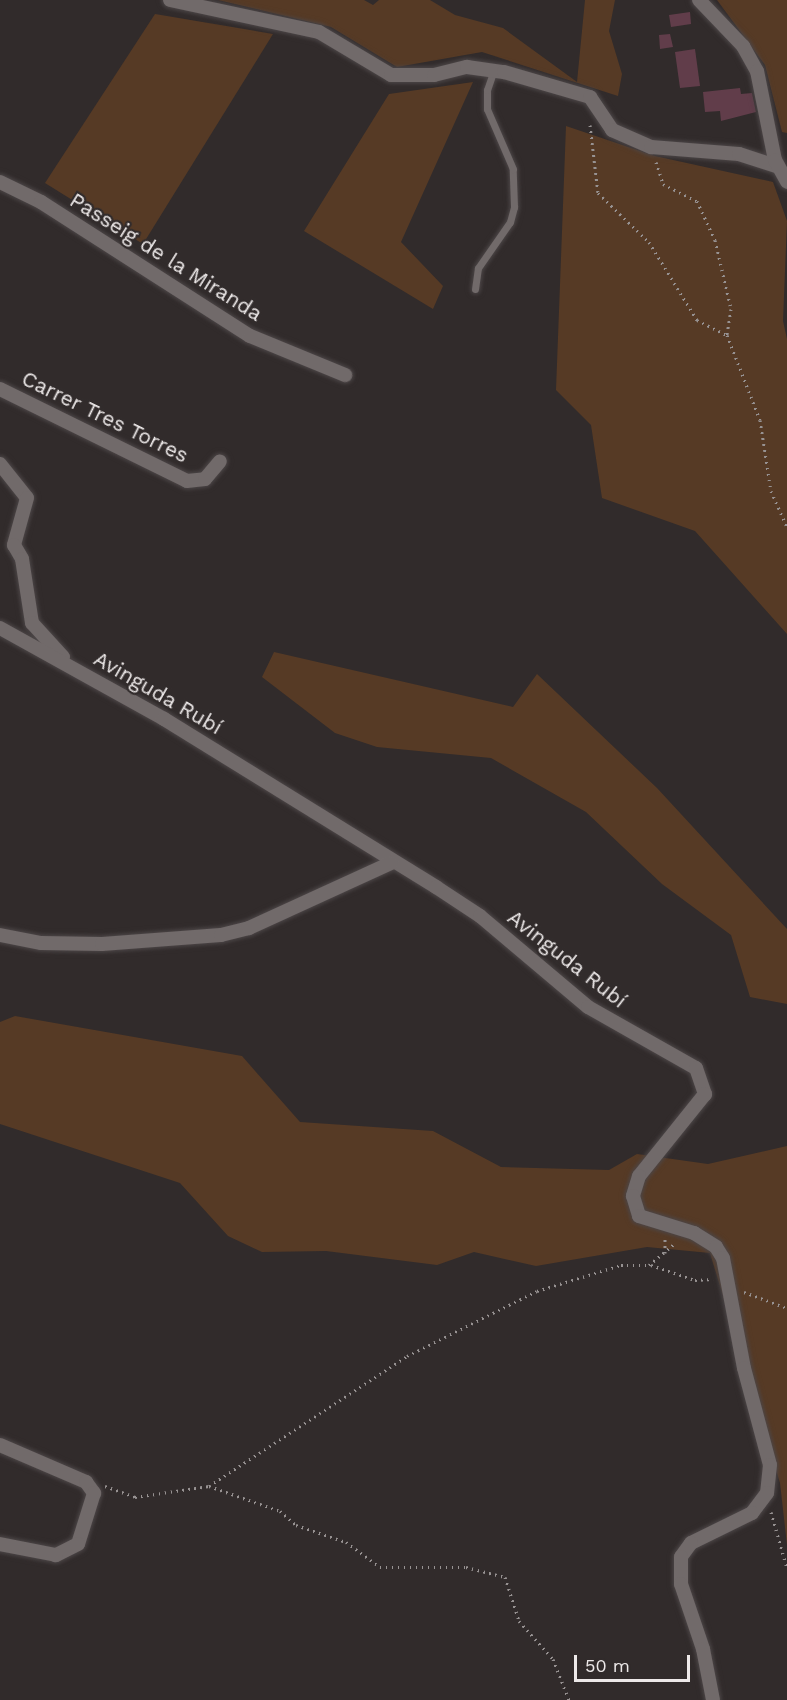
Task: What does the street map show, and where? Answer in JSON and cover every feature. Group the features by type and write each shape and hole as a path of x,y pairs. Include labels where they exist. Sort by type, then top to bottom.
{"street":[{"path":"170,0 319,32 391,75 434,75 467,67 494,70 590,97 612,130 656,148 739,154 777,165"},
{"path":"699,0 743,46 757,70 777,165 787,182"},
{"name":"Passeig de la Miranda","path":"0,182 41,202 250,336 345,375"},
{"name":"Carrer Tres Torres","path":"0,389 187,481 205,478 220,461"},
{"path":"0,464 27,498 14,545 22,559 33,623 70,666"},
{"name":"Avinguda Rubí","path":"0,628 164,719 391,863 480,916 588,1007 696,1068 705,1094 639,1176 633,1196 639,1216 684,1230 716,1247 723,1258 727,1286 770,1465 767,1493"},
{"path":"0,935 41,943 102,944 221,935 249,928 391,863"},
{"path":"0,1445 86,1482 94,1493 93,1507 78,1544 56,1555 0,1544"},
{"path":"712,1700 703,1650 681,1584 681,1557 691,1543 752,1513 767,1493"}],"lane":[{"path":"475,289 478,268 510,222 514,207 513,169 487,110 487,90 494,70"}],"path":[{"path":"590,97 598,193 649,242 697,320 727,335"},
{"path":"656,148 663,184 697,201 715,240 732,309 727,335 760,420 771,491 787,527"},
{"path":"649,1265 661,1259 684,1230"},
{"path":"86,1482 135,1497 209,1486 385,1367 558,1284 621,1264 649,1265 727,1286 787,1308"},
{"path":"209,1486 280,1511 296,1525 346,1542 380,1567 466,1567 505,1576 519,1621 553,1659 569,1700"},
{"path":"767,1493 787,1568"}],"shaded area":[{"path":"218,0 364,0 373,5 379,0 430,0 455,15 503,28 577,82 585,0 615,0 609,31 622,74 618,96 482,52 397,67 331,27"},
{"path":"717,0 787,0 787,133 782,132 765,65"},
{"path":"155,14 273,34 143,244 45,183"},
{"path":"473,82 401,242 443,286 433,309 304,231 389,94"},
{"path":"566,126 655,156 773,182 787,221 783,321 787,339 787,634 695,531 602,498 591,425 556,390"},
{"path":"274,652 513,707 537,674 657,788 787,929 787,1004 750,997 731,935 662,884 586,812 491,758 377,747 335,733 262,677"},
{"path":"15,1016 242,1056 300,1122 433,1131 501,1167 609,1170 637,1154 708,1164 787,1146 787,1545 780,1483 710,1253 647,1247 536,1266 474,1252 437,1265 326,1251 262,1252 228,1236 180,1183 0,1124 0,1022"}],"building":[{"path":"690,12 691,24 671,27 669,15"},
{"path":"670,34 673,47 660,49 659,35"},
{"path":"695,49 700,86 680,88 675,52"},
{"path":"740,88 741,94 752,93 756,112 721,121 720,111 705,112 703,92"}]}
